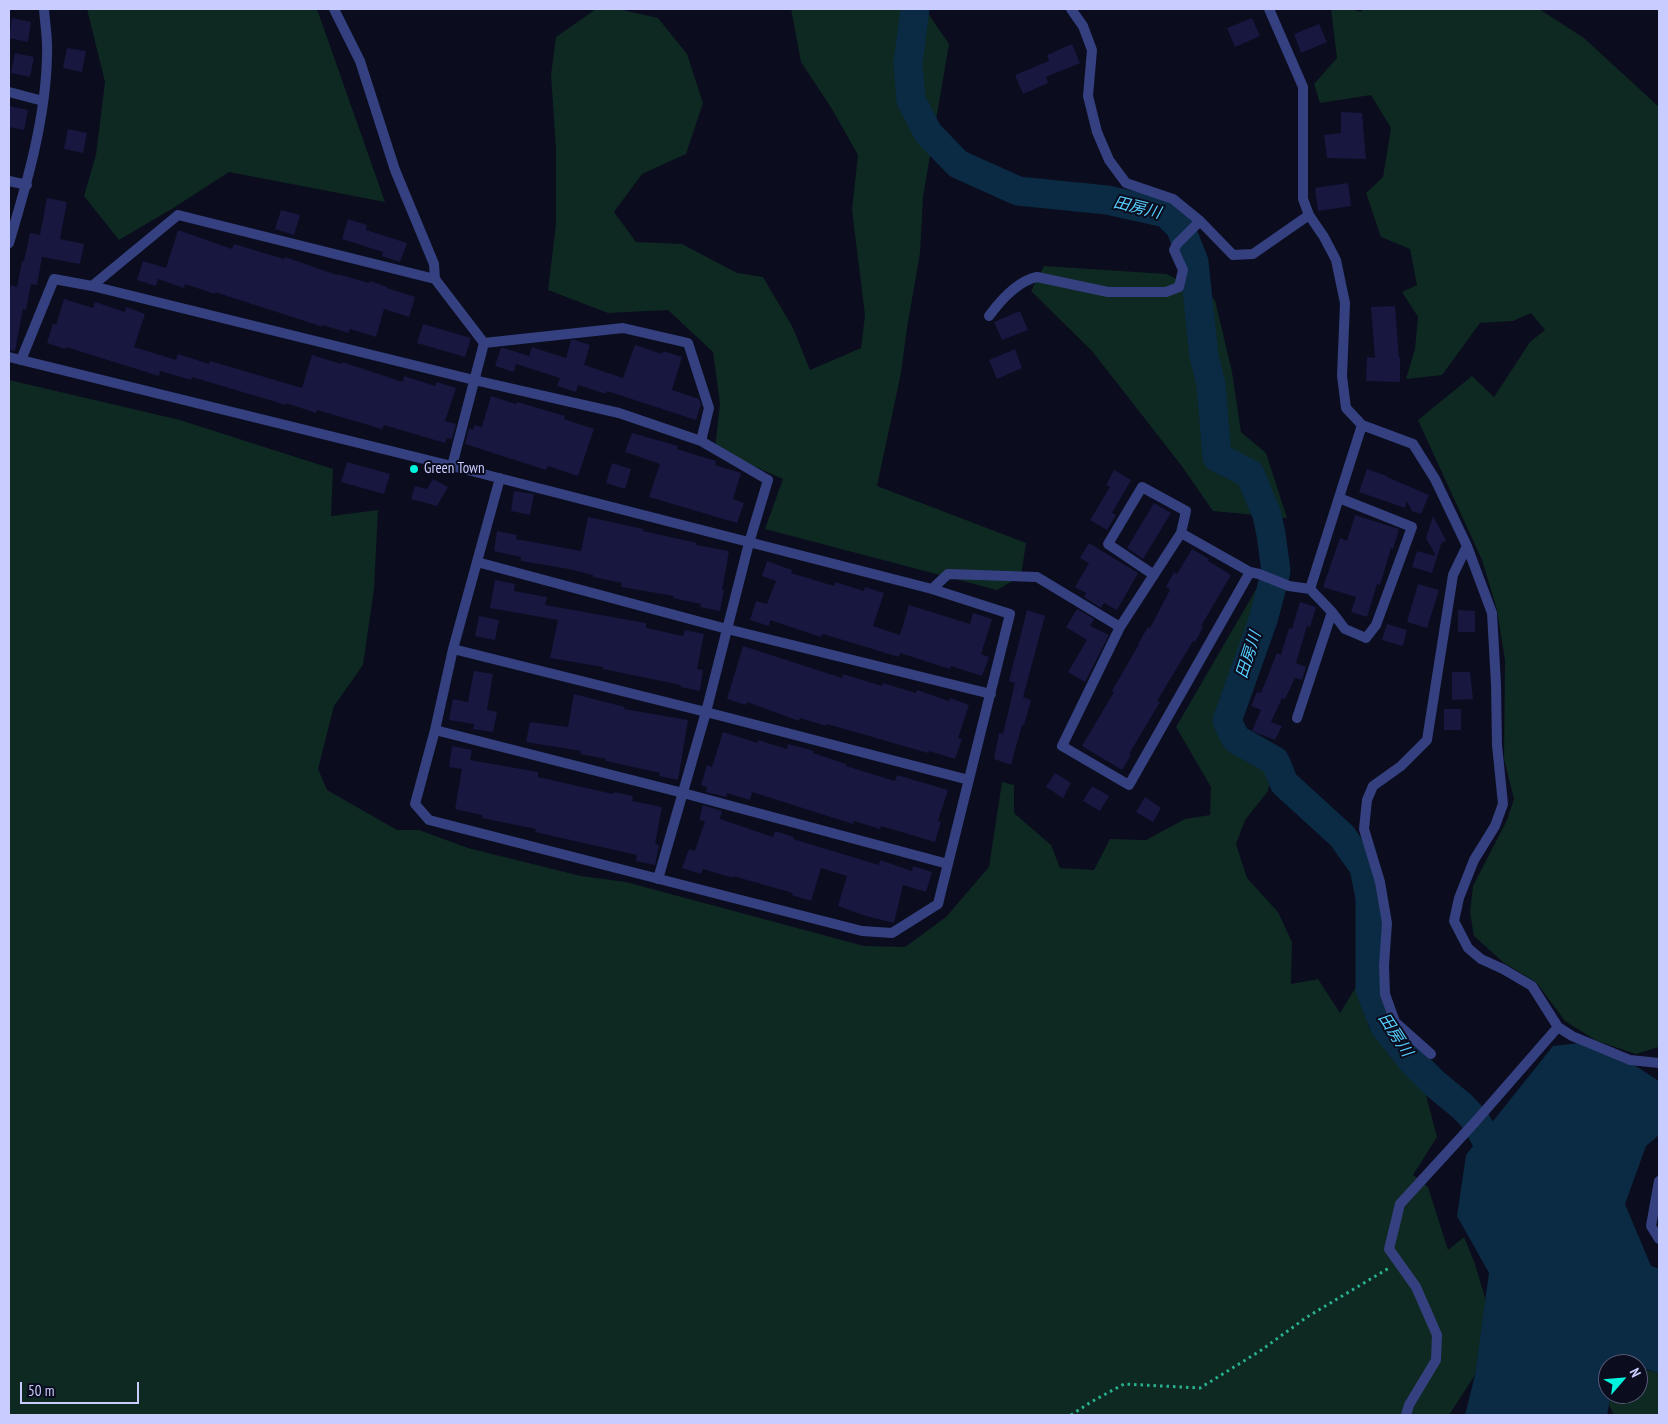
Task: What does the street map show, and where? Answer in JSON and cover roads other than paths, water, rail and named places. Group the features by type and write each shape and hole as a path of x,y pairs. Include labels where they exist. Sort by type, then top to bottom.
{"street":[{"path":"9,243 27,185 44,101 47,54 44,9"},
{"path":"334,9 360,61 395,170 434,264 435,280 484,343"},
{"path":"1072,9 1083,26 1092,50 1088,96 1097,132 1108,160 1126,183 1173,199 1197,224 1233,255 1253,254 1309,215"},
{"path":"1269,9 1303,87 1303,199 1309,215 1324,237 1336,260 1345,303 1342,376 1346,408 1362,424 1413,444 1435,479 1467,546 1492,614 1497,744 1503,804 1495,826 1474,860 1459,898 1454,921 1468,948 1481,959 1532,986 1558,1027 1572,1036 1630,1060 1659,1063"},
{"path":"9,92 44,101"},
{"path":"9,180 27,185"},
{"path":"92,286 178,215 435,280"},
{"path":"989,316 999,303 1028,279 1037,277 1108,292 1166,292 1180,287 1183,270 1174,250 1177,244 1197,224"},
{"path":"21,360 54,279 92,286 474,380 619,413 701,441 768,480 749,543 706,712 658,879"},
{"path":"484,343 623,328 688,343 709,408 701,441"},
{"path":"452,466 484,343"},
{"path":"9,357 500,478 932,589 1010,614 938,904 892,933 862,931 429,820 415,804 435,730 453,649 500,478"},
{"path":"1310,589 1362,424"},
{"path":"1154,575 1108,544 1142,487 1186,511 1181,533 1154,575 1120,627 1062,746 1129,785 1254,573"},
{"path":"1181,533 1254,573 1289,586 1310,589 1345,629 1366,638 1376,625 1412,527 1339,498"},
{"path":"1431,1054 1395,1022 1385,994 1384,965 1387,923 1380,882 1364,829 1367,800 1373,786 1401,766 1427,740 1453,575 1467,546"},
{"path":"477,562 727,629 991,694"},
{"path":"932,589 948,574 1037,577 1120,627"},
{"path":"1297,718 1332,612"},
{"path":"453,649 969,780"},
{"path":"435,730 683,793 948,864"},
{"path":"1406,1415 1408,1405 1436,1360 1436,1335 1416,1287 1389,1249 1400,1204 1476,1122 1558,1027"},
{"path":"1659,1181 1651,1226 1659,1238"}],"water":[{"path":"1597,1041 1659,1081 1659,1135 1646,1146 1625,1204 1651,1266 1659,1269 1659,1373 1648,1370 1648,1354 1598,1354 1598,1404 1609,1404 1607,1415 1465,1415 1475,1375 1489,1273 1457,1216 1466,1155 1553,1046"}],"waterway":[{"name":"田房川","path":"915,9 908,63 911,100 928,133 958,164 1018,191 1107,200 1166,213 1180,227 1194,262 1204,356 1211,384 1217,457 1250,474 1267,515 1276,571 1263,620 1227,721 1236,739 1275,761 1284,783 1342,836 1364,867 1370,898 1370,989 1384,1025 1413,1062 1476,1121 1501,1168"}],"place":[{"name":"Green Town","path":"414,469"}]}
